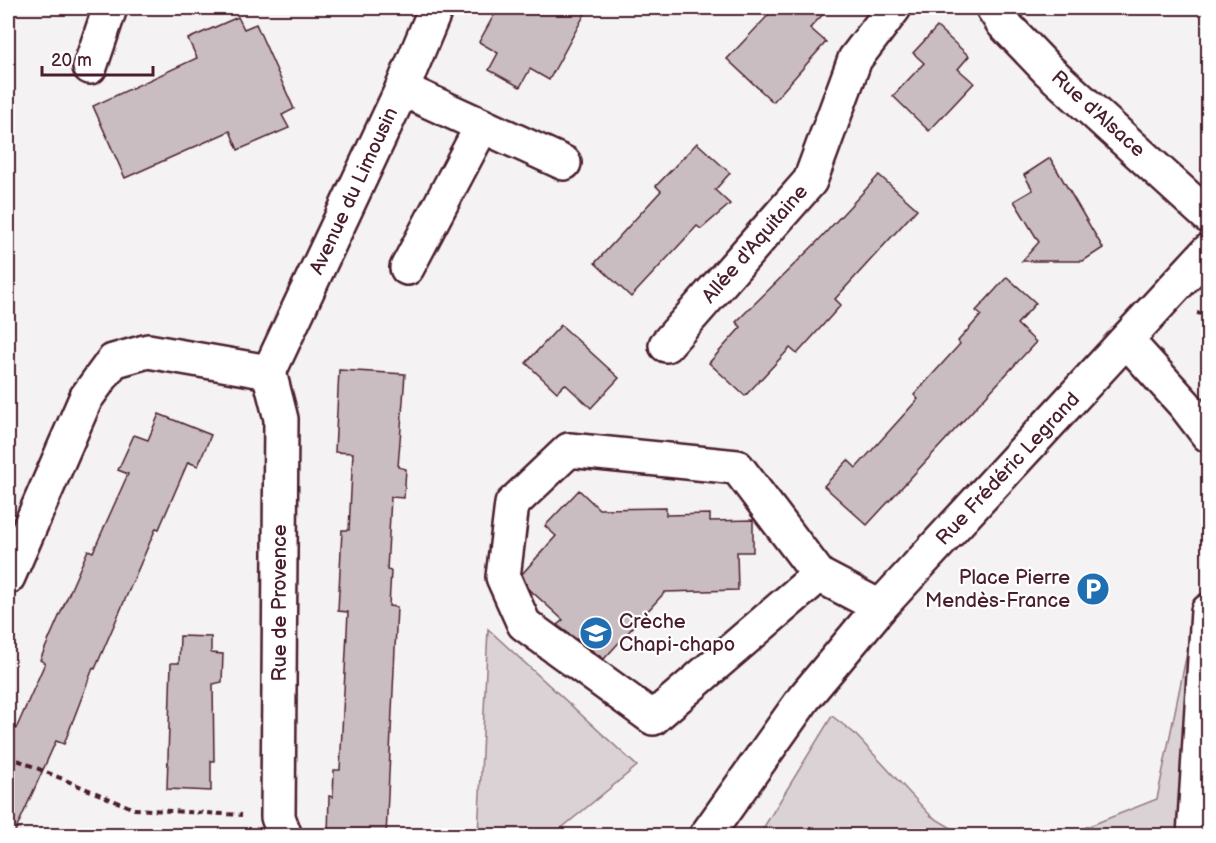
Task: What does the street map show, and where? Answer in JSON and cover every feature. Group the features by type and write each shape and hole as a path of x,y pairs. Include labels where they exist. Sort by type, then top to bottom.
{"street":[{"path":"90,68 110,8"},
{"name":"Avenue du Limousin","path":"268,372 402,89 436,8"},
{"name":"Allée d'Aquitaine","path":"666,345 810,181 855,59 894,8"},
{"name":"Rue d'Alsace","path":"993,8 1003,23 1048,70 1209,216"},
{"path":"402,89 564,163"},
{"path":"407,268 482,126"},
{"name":"Rue Frédéric Legrand","path":"706,836 804,698 880,607 1209,251"},
{"path":"1127,341 1209,435"},
{"path":"8,577 86,398 113,361 148,351 268,372"},
{"name":"Rue de Provence","path":"268,372 281,419 282,826"},
{"path":"819,575 653,718 524,624 503,578 512,504 569,450 737,467 819,575 880,607"},
{"path":"1194,836 1209,611"}],"path":[{"path":"8,756 134,809 282,826"}],"shaded area":[{"path":"1197,604 1182,818 1175,835 1064,836 1157,799"},
{"path":"488,629 637,766 553,835 478,835"},
{"path":"832,716 854,733 931,816 963,835 759,835"}],"building":[{"path":"498,8 588,8 549,80 530,69 520,87 489,70 498,53 479,42"},
{"path":"775,8 829,8 810,28 826,42 773,102 727,59"},
{"path":"238,17 244,29 256,24 294,109 282,115 289,128 238,150 230,131 125,178 93,106 197,58 188,39"},
{"path":"937,27 969,56 958,69 974,83 929,131 893,96 924,63 913,53"},
{"path":"697,143 730,173 715,190 730,204 701,229 697,226 631,297 595,263 661,191 656,186"},
{"path":"1050,158 1103,248 1083,261 1022,261 1039,242 1014,201 1033,190 1024,175"},
{"path":"879,175 917,209 835,299 841,305 797,354 790,348 745,396 709,363 741,327 736,322 816,243"},
{"path":"1007,277 1036,303 1017,324 1036,342 867,525 824,486 848,460 856,468 918,399 914,395 960,344 958,341 981,315 976,311"},
{"path":"561,325 619,378 591,408 565,384 557,392 526,363"},
{"path":"339,370 405,374 398,467 406,469 404,498 391,497 387,570 391,571 389,606 397,607 386,836 328,836 329,796 333,797 334,770 340,770 348,612 338,611 342,530 349,530 353,453 335,452"},
{"path":"159,414 211,435 198,466 188,462 159,529 156,528 95,669 93,668 64,744 56,741 13,836 8,836 8,725 16,729 45,663 40,660 88,550 93,552 128,474 118,470 134,435 148,440"},
{"path":"579,490 599,509 666,508 666,515 710,514 710,521 753,520 753,552 737,552 738,590 665,592 604,659 557,625 563,620 528,588 522,574 556,536 545,526"},
{"path":"180,636 211,637 211,653 223,654 222,682 213,684 214,761 211,761 211,791 167,789 171,663 179,663"}],"place":[{"name":"Place Pierre Mendès-France","path":"1093,589"},
{"name":"Crèche Chapi-chapo","path":"596,633"}]}
